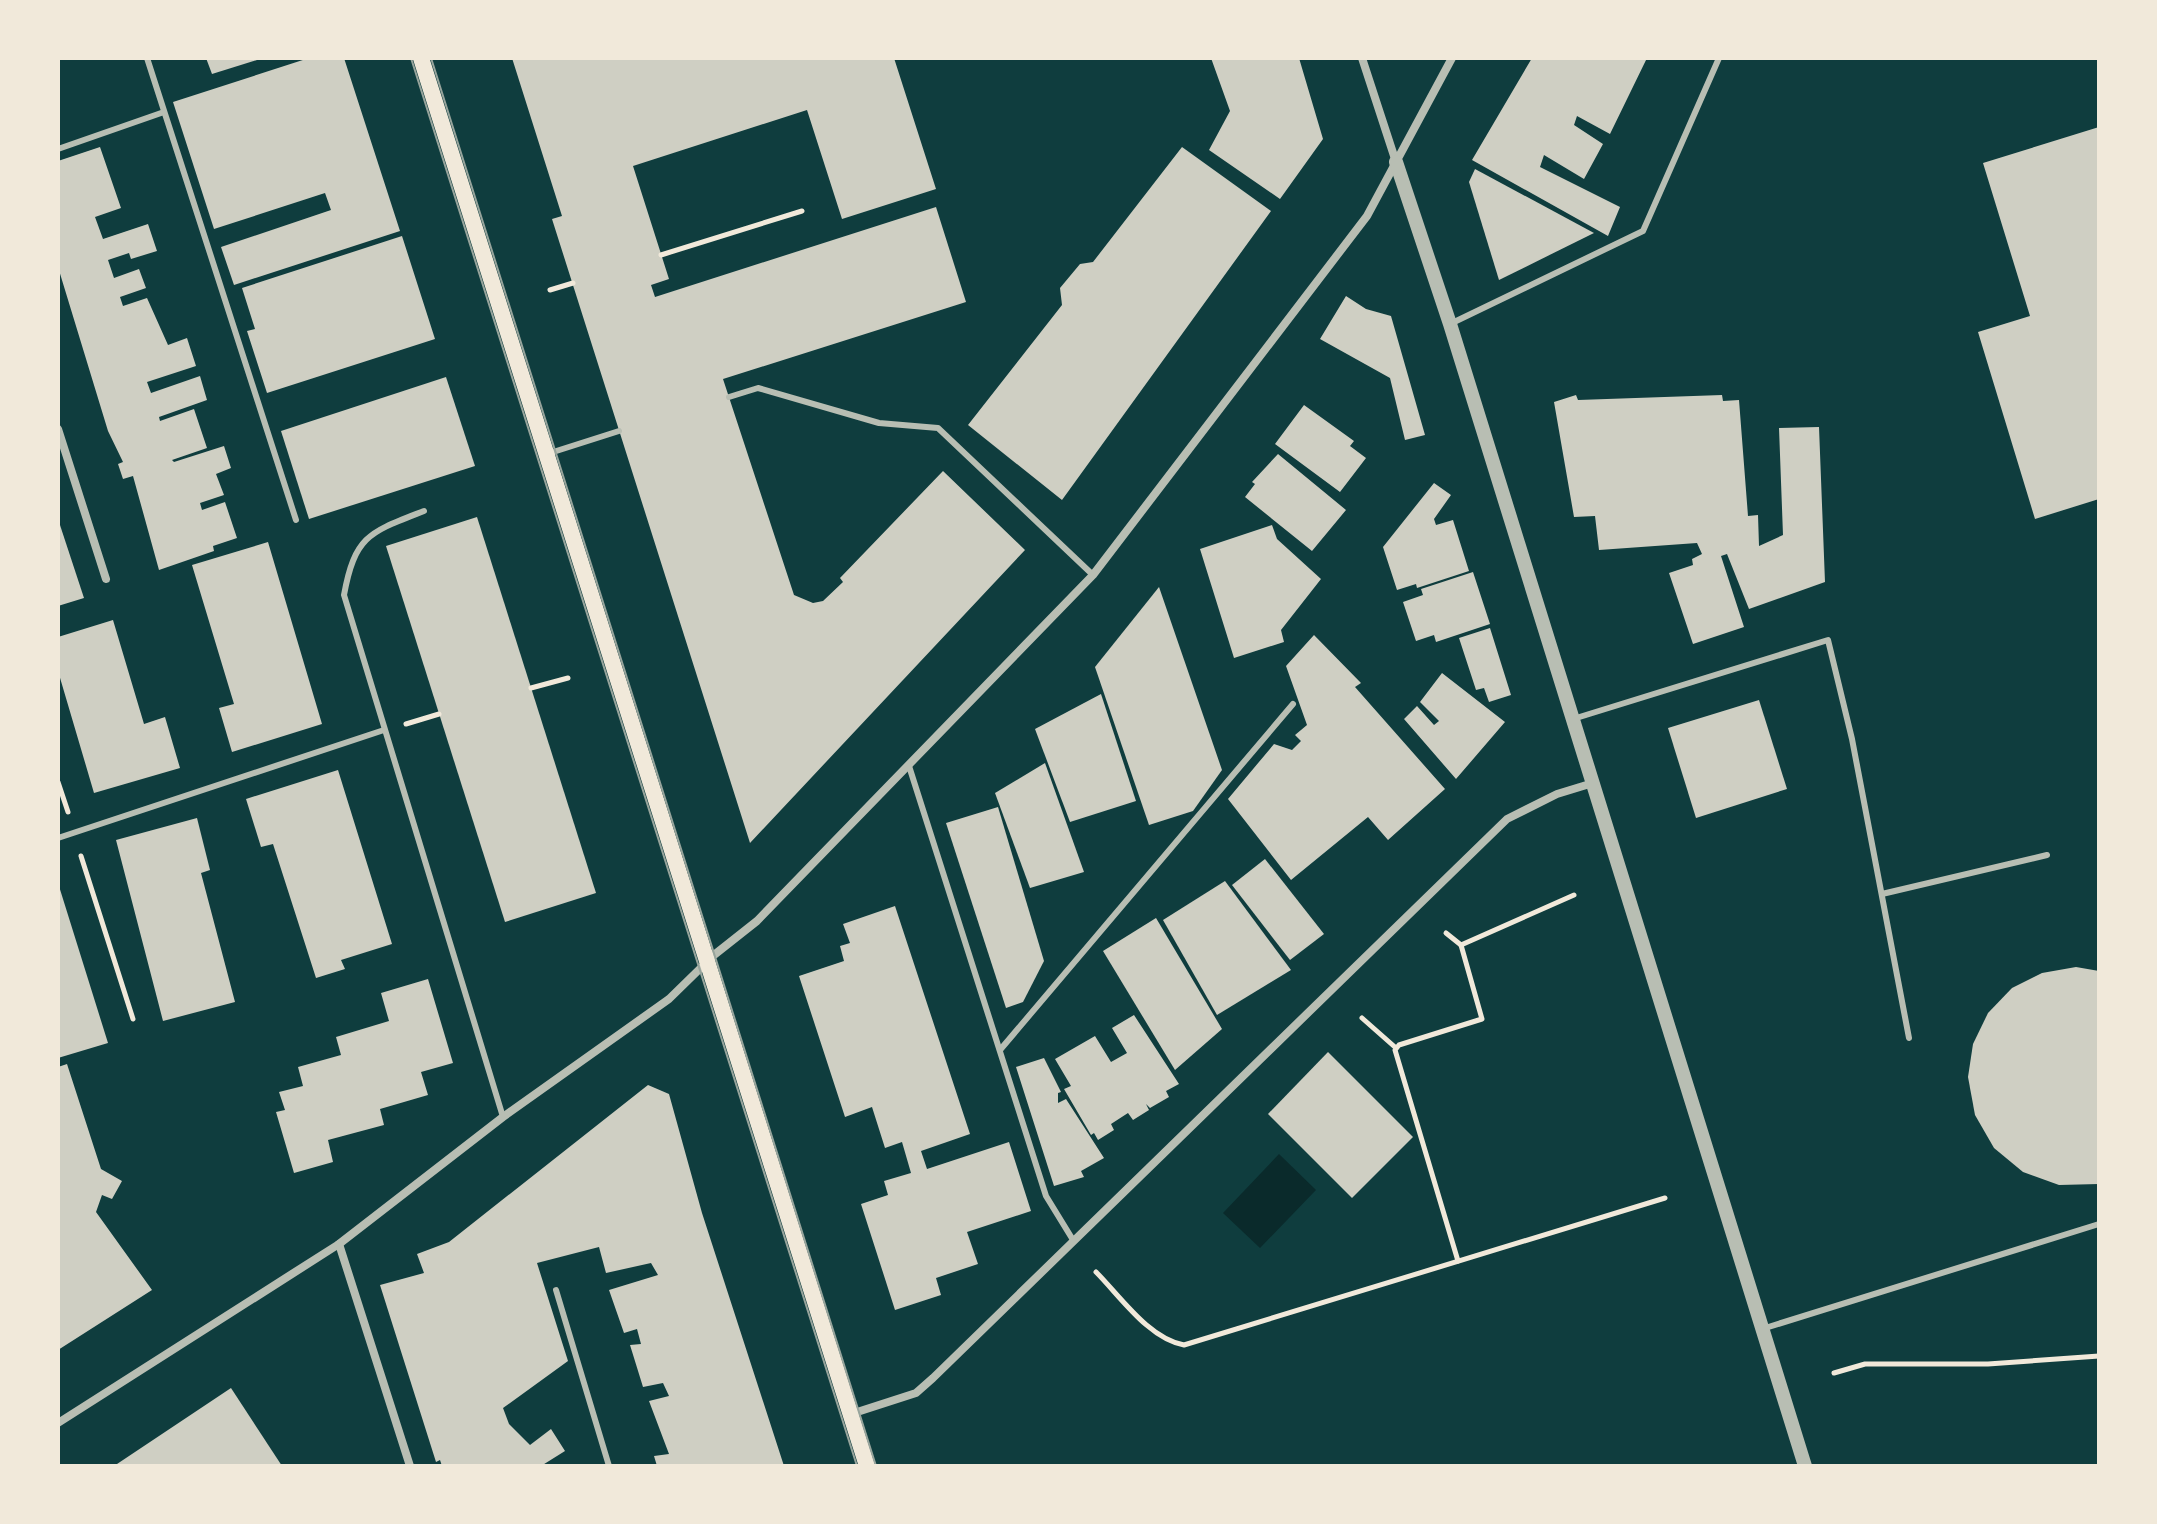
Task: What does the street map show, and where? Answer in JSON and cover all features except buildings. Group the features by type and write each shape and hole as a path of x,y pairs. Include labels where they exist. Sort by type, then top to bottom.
{"main road":[{"path":"421,58 867,1466"}],"street":[{"path":"1362,58 1450,324 1805,1466"},
{"path":"58,1423 339,1244 503,1117 669,999 707,962 757,921 1093,575 1367,216 1452,58"},
{"path":"58,429 106,579"},
{"path":"851,1414 916,1393 1507,819 1557,794 1593,783"},
{"path":"339,1244 410,1466"}],"lane":[{"path":"147,58 296,520"},
{"path":"1450,324 1643,231 1719,58"},
{"path":"58,149 164,112"},
{"path":"729,397 758,388 879,423 938,428 1093,575"},
{"path":"546,454 619,431"},
{"path":"424,511 378,529 351,559 344,595 503,1117"},
{"path":"1573,719 1828,640 1852,739 1909,1038"},
{"path":"1000,1050 1293,704"},
{"path":"58,838 384,730"},
{"path":"909,766 1046,1196 1073,1240"},
{"path":"1882,894 2047,855"},
{"path":"1762,1329 2099,1224"},
{"path":"556,1290 609,1466"}],"path":[{"path":"661,255 802,211"},
{"path":"550,290 573,283"},
{"path":"531,688 568,678"},
{"path":"384,730 439,714"},
{"path":"58,782 133,1019"},
{"path":"1461,945 1574,895"},
{"path":"1396,1048 1482,1019 1461,945 1446,933"},
{"path":"1362,1018 1396,1048 1458,1261"},
{"path":"1096,1272 1148,1325 1165,1338 1184,1345 1665,1198"},
{"path":"1834,1373 1865,1364 1988,1364 2099,1356"}],"water":[{"path":"1279,1154 1316,1190 1260,1248 1223,1213"}],"tram line":[{"path":"411,58 857,1466"},
{"path":"431,58 876,1466"}]}
